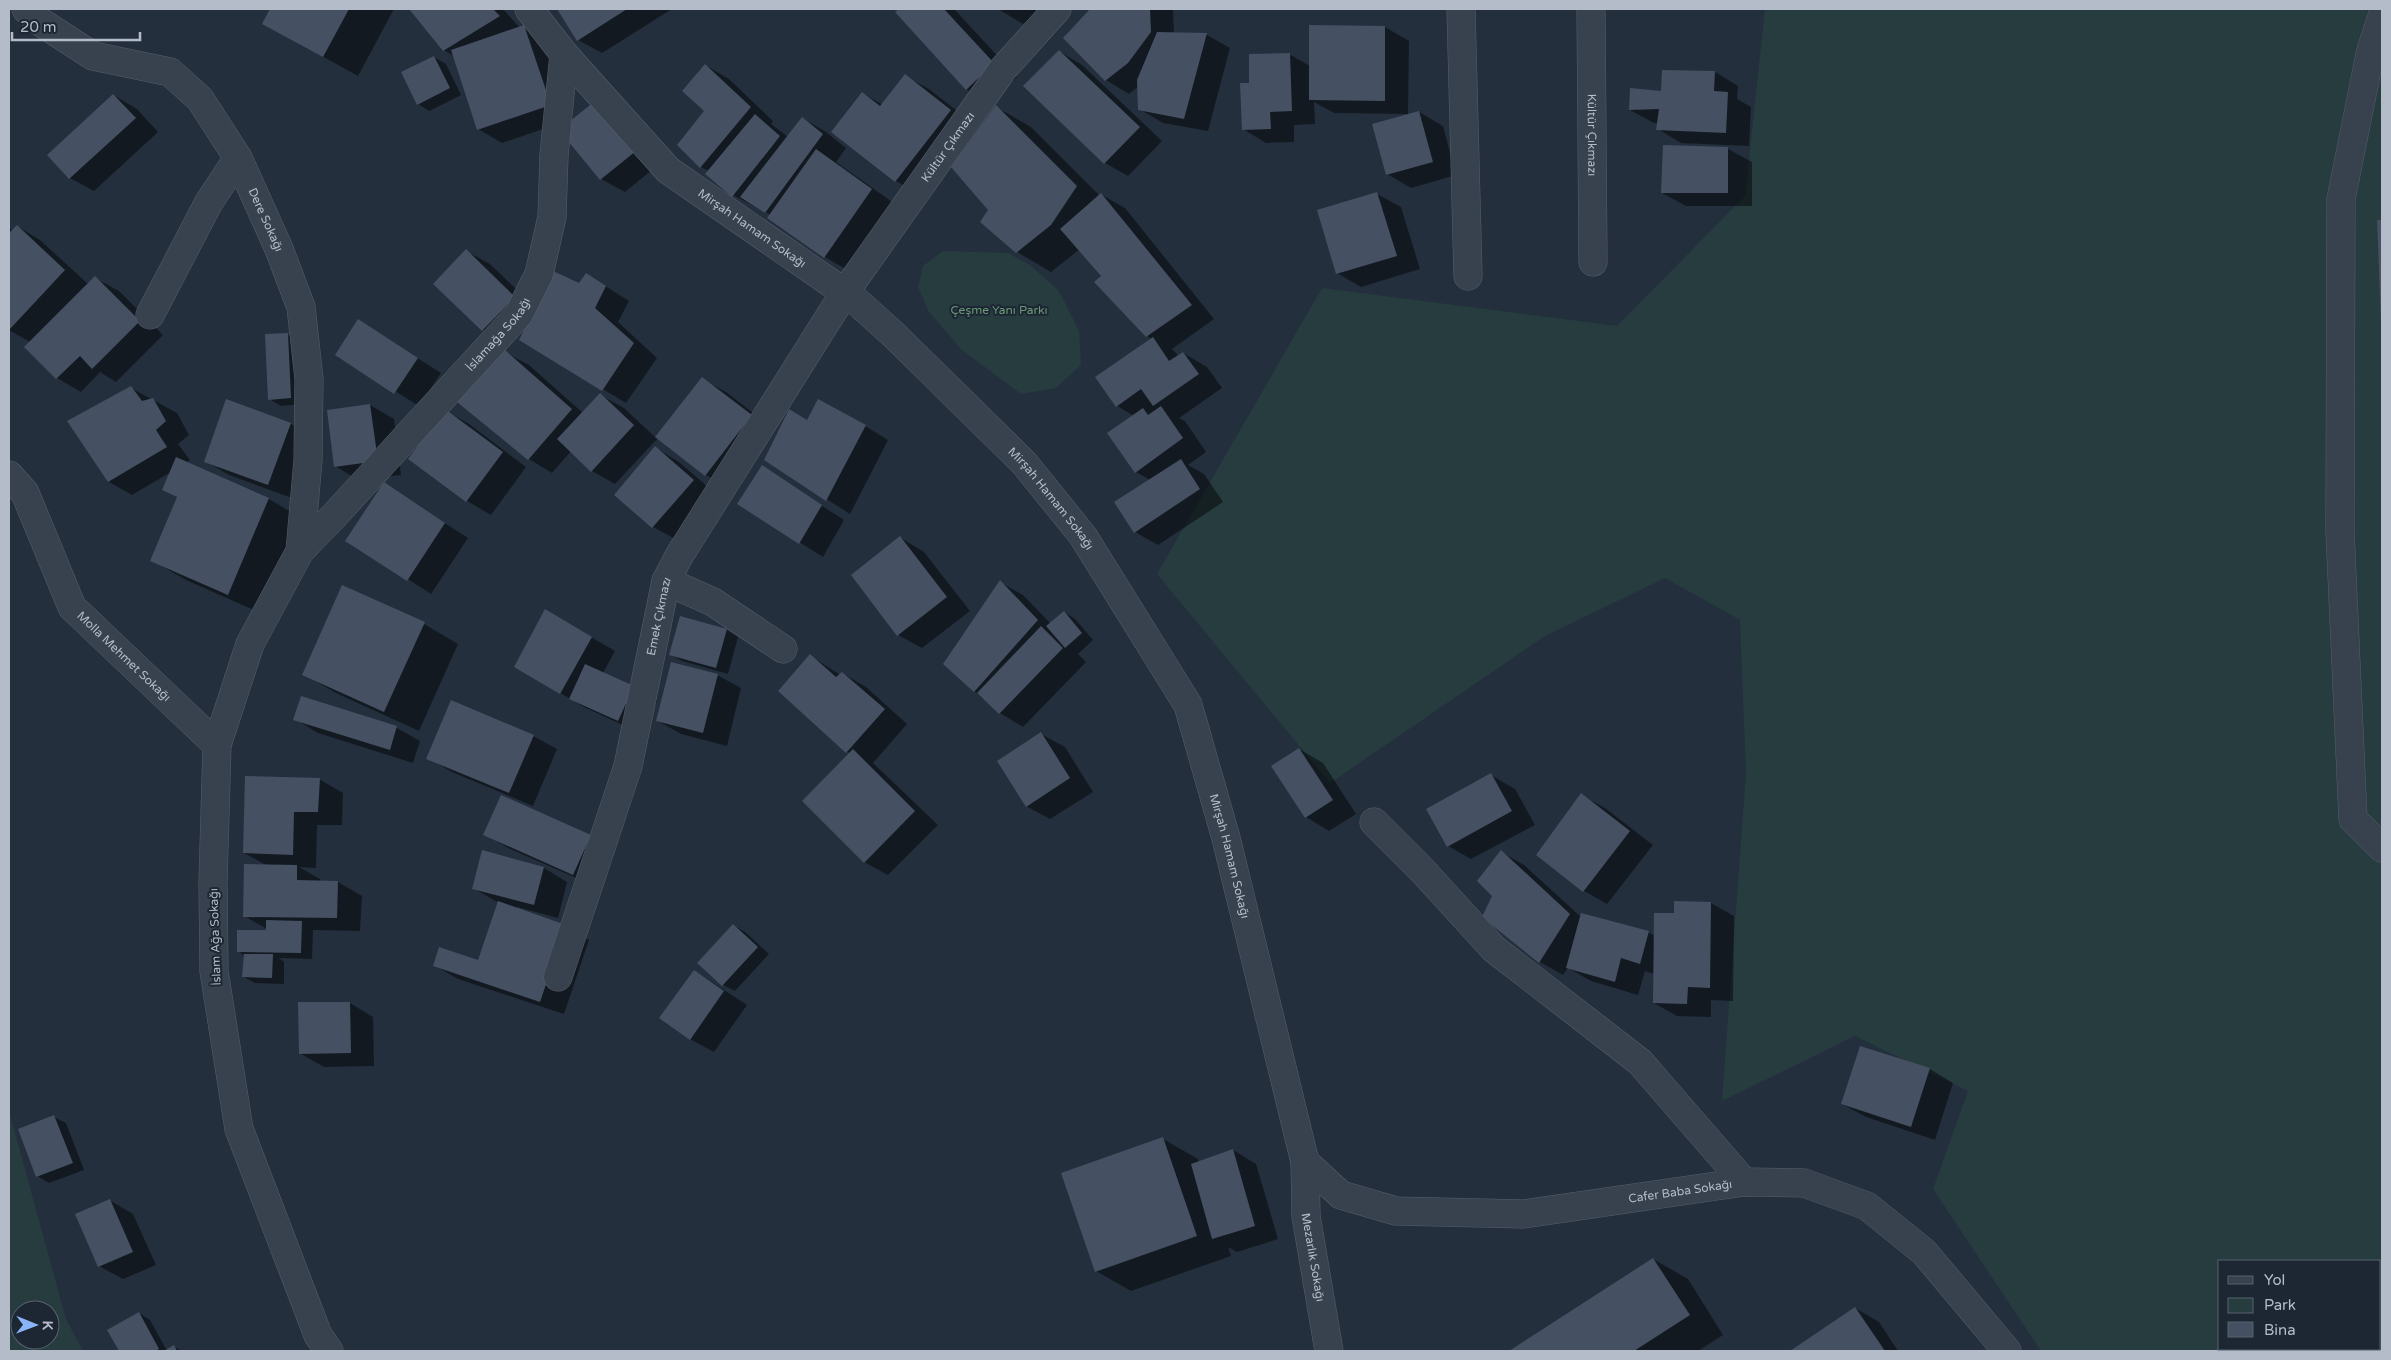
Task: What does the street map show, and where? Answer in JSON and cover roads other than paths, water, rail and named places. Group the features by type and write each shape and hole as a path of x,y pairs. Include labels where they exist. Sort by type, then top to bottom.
{"street":[{"name":"Dere Sokağı","path":"26,9 39,21 93,56 170,72 200,99 238,158 279,249 301,307 309,379 308,460 300,551"},
{"name":"Mirşah Hamam Sokağı","path":"529,9 564,54 668,170 845,292 894,336 1025,464 1083,536 1188,706 1226,838 1305,1162"},
{"name":"Kültür Çıkmazı","path":"845,292 1003,69 1057,9"},
{"path":"1461,9 1468,276"},
{"name":"Kültür Çıkmazı","path":"1590,9 1593,262"},
{"path":"2382,17 2370,50 2341,199 2340,531 2353,819 2382,848"},
{"name":"İslamağa Sokağı","path":"300,551 340,510 519,314 539,274 552,218 554,155 564,54"},
{"path":"150,316 209,202 238,158"},
{"name":"Emek Çıkmazı","path":"558,977 628,766 666,581 679,556 845,292"},
{"name":"Molla Mehmet Sokağı","path":"9,475 25,493 72,607 218,745"},
{"name":"İslam Ağa Sokağı","path":"300,551 250,644 218,745 213,882 214,971 239,1129 318,1335 328,1351"},
{"path":"666,581 713,602 783,649"},
{"path":"1374,822 1422,870 1494,949 1640,1062 1744,1182"},
{"name":"Cafer Baba Sokağı","path":"1305,1162 1341,1195 1396,1211 1524,1214 1744,1182 1804,1183 1867,1206 1924,1252 2007,1351"},
{"name":"Mezarlık Sokağı","path":"1305,1162 1306,1216 1329,1351"}],"park label":[{"name":"Çeşme Yanı Parkı","path":"999,310"}]}
